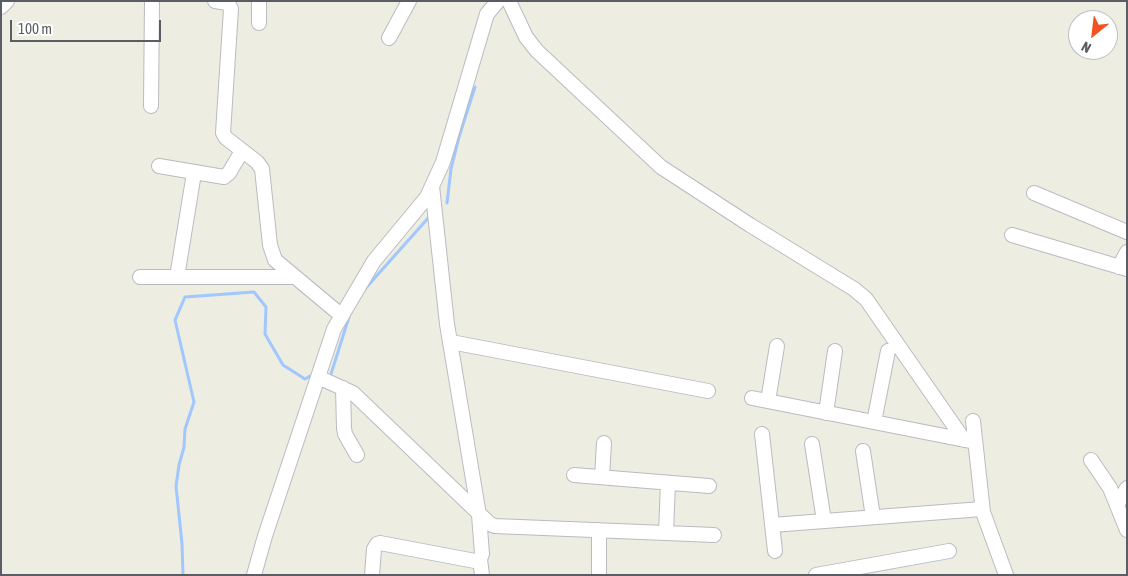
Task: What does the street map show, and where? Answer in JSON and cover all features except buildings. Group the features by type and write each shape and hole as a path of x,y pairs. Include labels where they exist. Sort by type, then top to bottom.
{"street":[{"path":"1,7 7,1"},
{"path":"151,106 152,1"},
{"path":"215,1 230,4 222,127 226,138 257,162 262,169 272,254 280,265 342,316"},
{"path":"259,1 259,24"},
{"path":"254,575 264,536 334,329 374,261 427,197 444,162 487,14 498,1"},
{"path":"509,1 526,37 537,51 661,167 854,289 866,299 970,441"},
{"path":"388,38 407,2"},
{"path":"159,166 224,177 229,173 242,151"},
{"path":"177,277 194,173"},
{"path":"432,186 450,342 479,514 482,575"},
{"path":"1034,193 1127,232"},
{"path":"1012,235 1123,268 1127,252"},
{"path":"140,276 294,277"},
{"path":"450,342 708,391"},
{"path":"768,401 777,346"},
{"path":"826,413 835,351"},
{"path":"874,422 888,351"},
{"path":"318,377 353,393 486,521 495,526 714,535"},
{"path":"343,388 345,434 357,455"},
{"path":"752,398 970,441"},
{"path":"973,421 970,441 982,509 1006,575"},
{"path":"762,434 775,551"},
{"path":"602,478 604,443"},
{"path":"812,444 824,521"},
{"path":"862,451 873,517"},
{"path":"1090,460 1110,488 1127,530"},
{"path":"574,475 709,486"},
{"path":"666,533 668,482"},
{"path":"1117,505 1127,488"},
{"path":"772,525 982,509"},
{"path":"599,530 600,575"},
{"path":"372,575 374,549 380,543 475,561 480,559"},
{"path":"816,575 949,551"}],"waterway":[{"path":"447,203 451,169 475,87"},
{"path":"364,290 430,216"},
{"path":"183,575 176,486 184,447 185,429 194,402 175,320 185,297 254,292 266,307 265,334 283,365 305,379 310,376"},
{"path":"331,374 349,317"}]}
